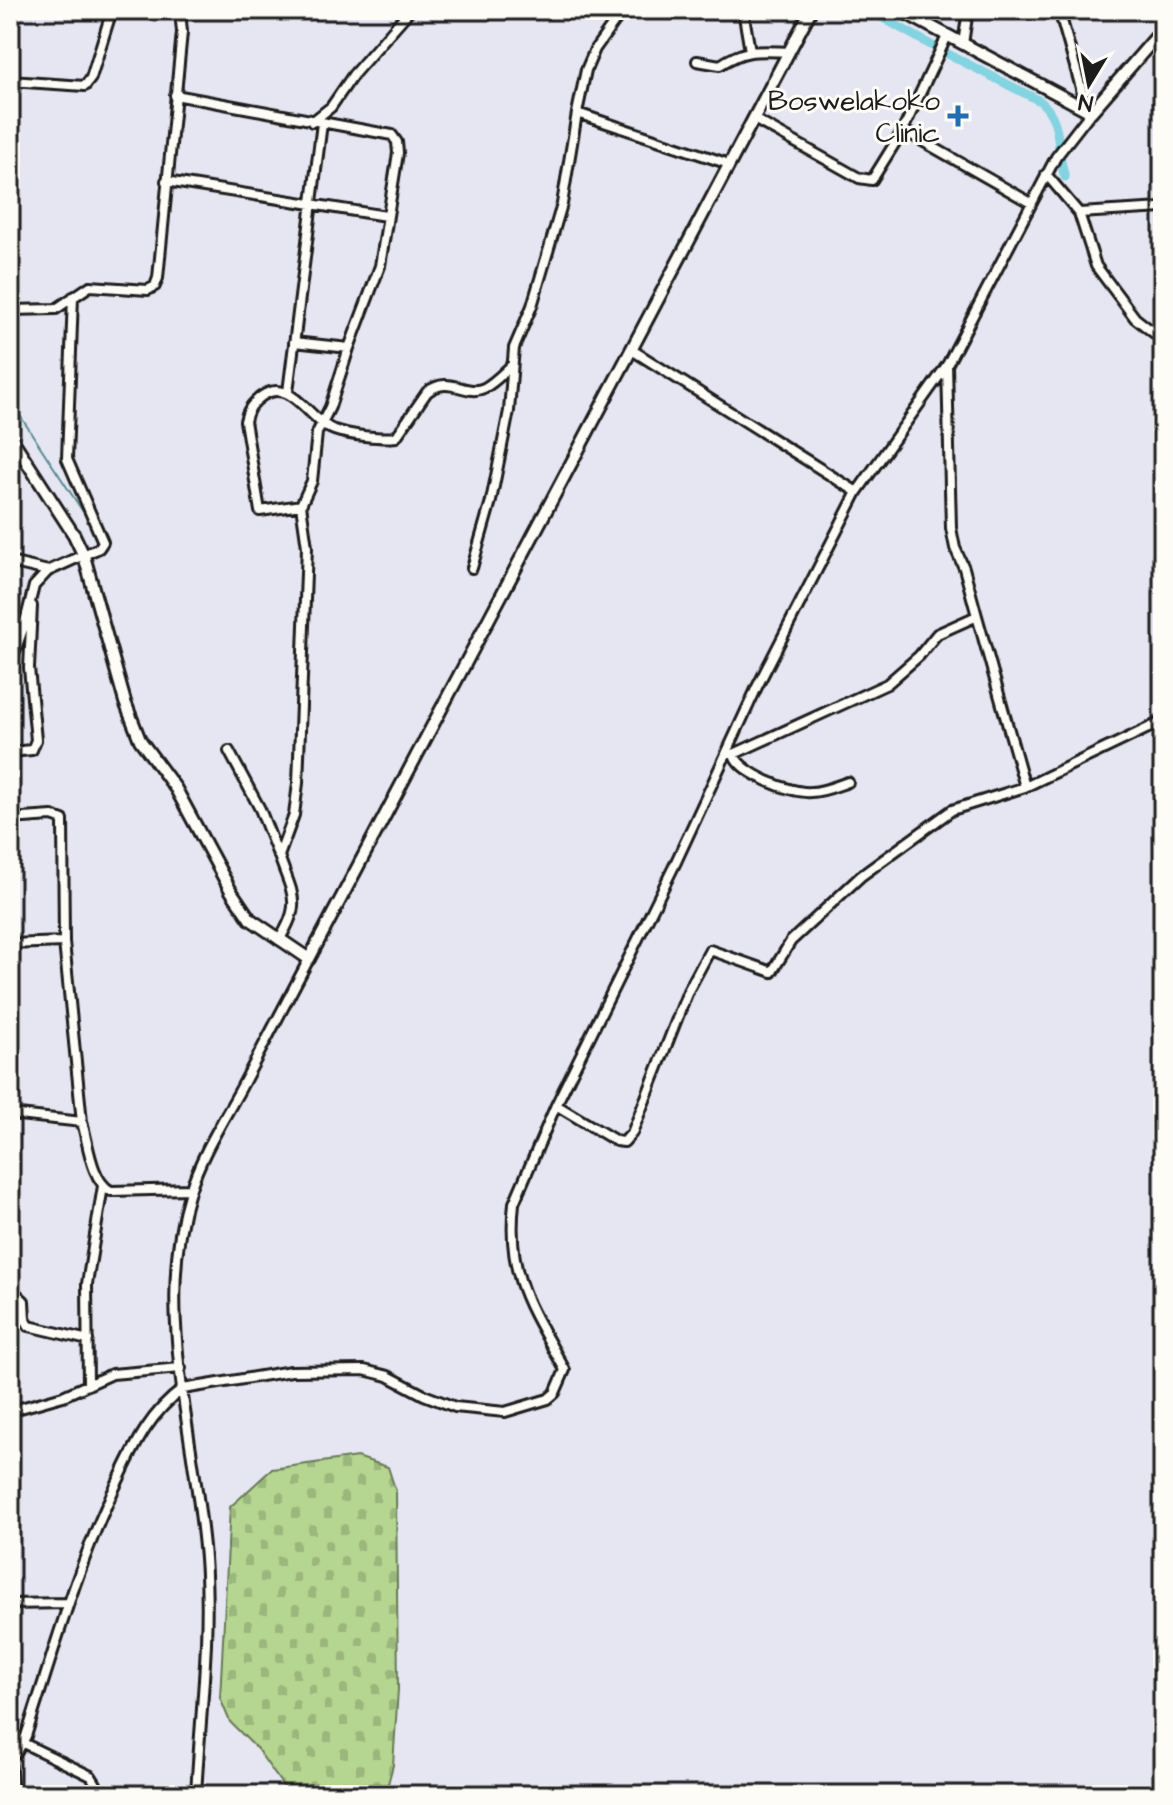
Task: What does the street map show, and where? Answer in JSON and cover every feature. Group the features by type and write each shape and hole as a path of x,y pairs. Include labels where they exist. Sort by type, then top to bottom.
{"street":[{"path":"10,81 85,86 91,78 112,10"},
{"path":"10,310 56,309 90,286 148,290 155,286 182,32 180,10"},
{"path":"472,568 494,486 509,411 514,348 532,306 562,204 586,70 595,49 623,10"},
{"path":"743,10 750,51"},
{"path":"196,1795 207,1587 200,1507 193,1476 183,1389 176,1282 181,1226 190,1189 217,1131 811,10"},
{"path":"900,10 1087,110"},
{"path":"963,44 968,10"},
{"path":"1059,10 1087,110"},
{"path":"312,122 331,107 353,75 408,11"},
{"path":"13,1795 10,1757 23,1743 67,1603 103,1511 144,1428 172,1397 183,1389 291,1371 364,1370 388,1376 424,1395 462,1409 514,1411 548,1399 555,1393 565,1370 521,1289 515,1269 512,1220 514,1203 556,1105 730,753 757,687 857,492 947,365 1046,174 1087,110 1163,29"},
{"path":"754,119 868,180 877,176 903,130 947,36"},
{"path":"697,61 720,65 732,56 750,51 789,52"},
{"path":"175,95 392,135 397,142 398,153 380,266 315,441 312,481 301,505 307,547 298,783 294,815 279,856"},
{"path":"331,107 342,127"},
{"path":"577,113 729,164"},
{"path":"288,392 322,123"},
{"path":"903,130 1031,203"},
{"path":"1046,174 1079,213 1096,266 1135,318 1163,340"},
{"path":"166,181 386,216"},
{"path":"1079,213 1163,208"},
{"path":"10,666 34,586 48,571 84,556 99,548 103,542 67,459 73,297"},
{"path":"294,342 349,348"},
{"path":"632,350 857,492"},
{"path":"947,365 951,528 1025,787"},
{"path":"301,505 260,511 245,421 247,410 260,397 276,390 288,392 335,431 396,437 427,392 434,387 442,383 475,390 484,388 512,366"},
{"path":"10,436 84,556 134,728 176,789 240,906 250,919 309,959"},
{"path":"10,562 48,571"},
{"path":"10,752 32,750 36,740 29,668 34,586"},
{"path":"730,753 887,684 919,656 937,634 977,616"},
{"path":"556,1105 616,1141 624,1142 632,1133 688,991 710,950 772,972 791,941 806,925 861,876 952,810 1025,787 1163,721"},
{"path":"229,751 260,809 295,901 291,921 279,940"},
{"path":"730,753 748,771 801,792 818,791 848,782"},
{"path":"10,819 52,816 63,820 64,942 82,1122 103,1186 88,1269 88,1385"},
{"path":"10,944 64,942"},
{"path":"10,1114 82,1122"},
{"path":"103,1186 118,1191 190,1189"},
{"path":"10,1288 24,1301 25,1319 29,1326 88,1340"},
{"path":"10,1411 56,1399 125,1371 181,1368"},
{"path":"10,1604 67,1603"},
{"path":"23,1743 91,1776 96,1784 94,1795"}],"green space":[{"path":"357,1457 388,1467 396,1492 398,1689 393,1765 385,1795 288,1793 257,1749 230,1722 220,1698 230,1507 272,1469"}],"waterway":[{"path":"869,10 938,49"},
{"path":"944,52 1040,101 1048,109 1056,126 1065,177"},
{"path":"10,394 13,405 93,527"}],"place":[{"name":"Boswelakoko Clinic","path":"958,116"}]}
